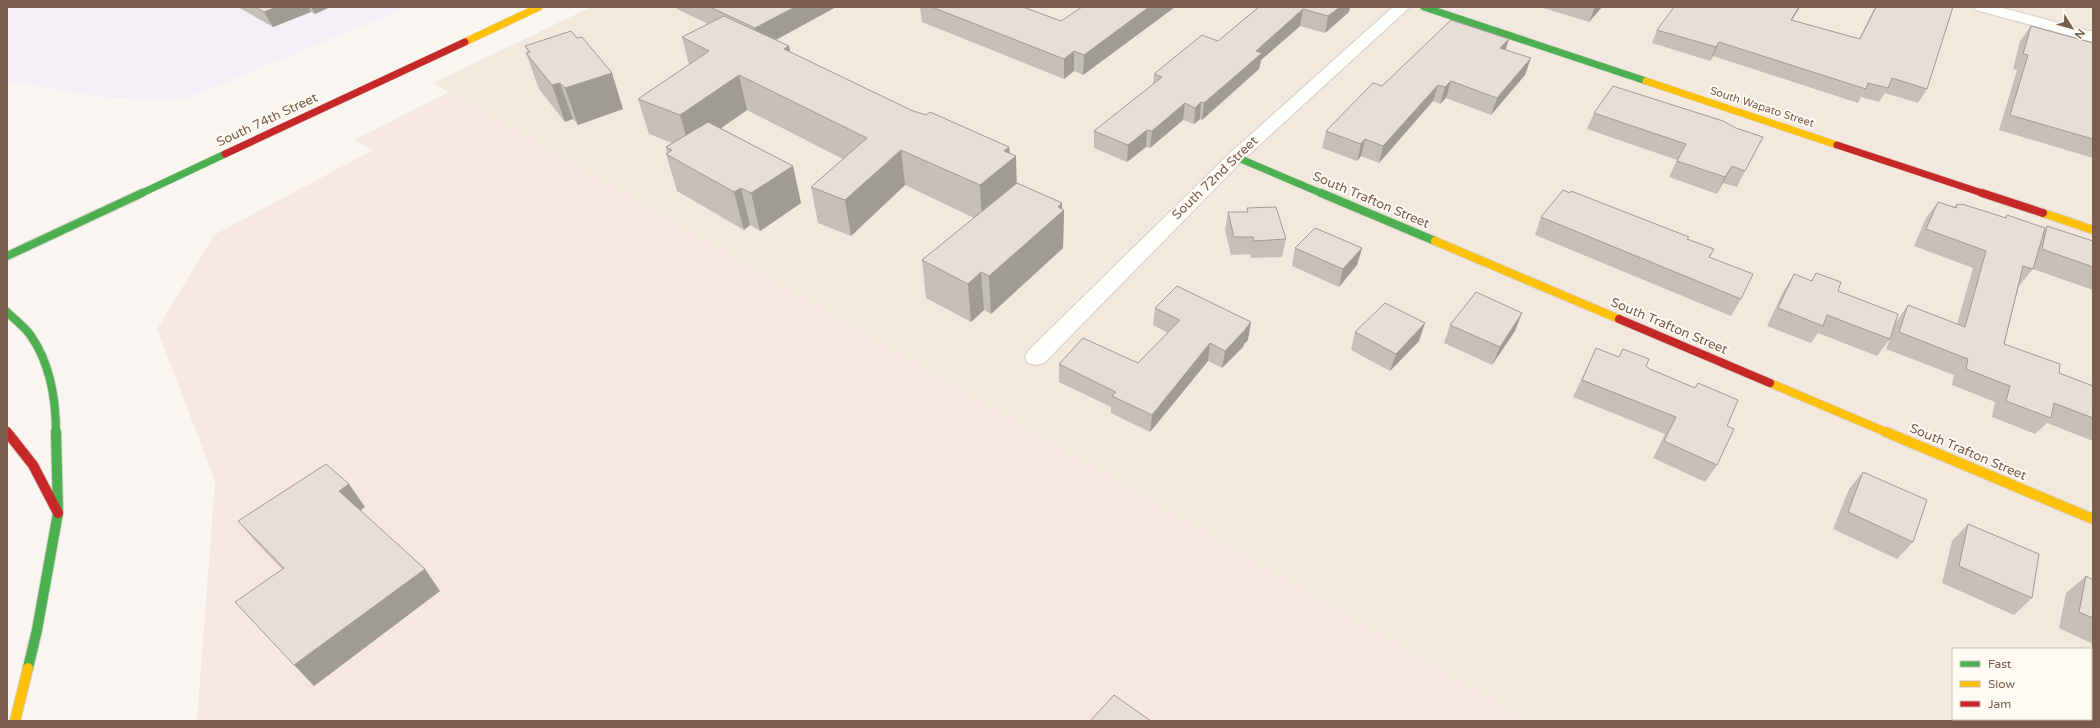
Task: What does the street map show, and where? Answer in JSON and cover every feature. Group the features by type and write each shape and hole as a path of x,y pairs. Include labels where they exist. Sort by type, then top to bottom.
{"street":[{"name":"South 74th Street","path":"7,256 539,7"},
{"name":"South 72nd Street","path":"1036,357 1236,157 1402,7"},
{"name":"South Wapato Street","path":"1424,7 2093,230"},
{"path":"1981,7 2093,37"},
{"name":"South Trafton Street","path":"1236,157 2093,519"},
{"path":"7,312 30,335 42,355 52,384 56,414 58,513 37,630 15,721"},
{"path":"7,432 33,465 58,513"}],"shaded area":[{"path":"7,7 408,7 181,101 99,97 7,81"},
{"path":"591,7 2093,7 2093,721 1526,721 433,83"},
{"path":"449,92 1526,721 197,721 215,481 157,329 214,235 373,150 354,140"}],"building":[{"path":"255,7 277,7 264,12"},
{"path":"710,7 795,7 755,28"},
{"path":"932,7 1023,7 1061,21 1082,7 1149,7 1084,55 1074,51 1064,59"},
{"path":"1259,7 1340,7 1328,16 1303,9 1256,51 1262,53 1204,103 1201,102 1195,108 1185,103 1152,131 1147,130 1128,145 1094,131 1162,77 1154,74 1202,35 1218,41"},
{"path":"1674,7 1799,7 1791,20 1860,39 1876,7 1953,7 1927,89 1892,78 1888,88 1868,83 1866,89 1719,42 1716,47 1657,30"},
{"path":"724,16 789,46 784,49 913,111 926,115 930,112 1009,147 1004,151 1016,156 980,185 901,150 845,200 811,187 867,138 739,75 680,115 638,99 709,51 682,37"},
{"path":"1451,20 1509,39 1500,48 1531,58 1497,98 1451,81 1445,87 1438,85 1383,146 1365,139 1361,144 1326,131 1373,83 1382,86"},
{"path":"2031,26 2093,43 2093,139 2010,115 2028,55 2023,54"},
{"path":"571,31 577,38 582,37 612,73 565,88 560,83 552,85 526,53 530,52 525,46"},
{"path":"1613,86 1723,121 1736,128 1763,137 1745,171 1732,166 1725,177 1677,161 1686,144 1594,113"},
{"path":"708,122 793,166 751,193 741,188 734,192 666,154 672,150 666,147"},
{"path":"1017,183 1062,203 1058,207 1064,210 989,276 981,272 968,284 922,260"},
{"path":"1563,190 1570,193 1571,191 1689,237 1687,239 1714,249 1709,257 1753,274 1741,299 1541,217"},
{"path":"1938,202 1956,208 1957,204 1962,204 2006,218 2007,215 2045,228 2033,269 2023,266 2004,344 2060,364 2059,373 2093,386 2093,418 2054,403 2051,418 2006,401 2010,386 1966,369 1968,359 1899,332 1908,305 1965,327 1986,251 1926,229"},
{"path":"1276,207 1286,239 1254,241 1253,237 1234,237 1228,212 1248,212 1247,208"},
{"path":"2047,226 2093,241 2093,267 2042,249"},
{"path":"1315,228 1362,248 1343,269 1295,248"},
{"path":"1816,273 1841,282 1838,291 1898,314 1890,339 1827,315 1823,326 1778,308 1794,274 1812,281"},
{"path":"1177,286 1251,322 1225,351 1210,343 1152,415 1112,396 1116,392 1059,364 1083,338 1138,363 1180,320 1155,308"},
{"path":"1476,292 1522,313 1500,347 1450,325"},
{"path":"1385,303 1425,323 1396,354 1355,332"},
{"path":"1596,348 1619,357 1623,349 1649,359 1646,366 1650,369 1695,388 1698,383 1738,400 1727,426 1734,429 1717,465 1664,441 1676,417 1582,380"},
{"path":"326,464 349,484 339,491 425,569 294,665 235,602 284,568 238,521"},
{"path":"1863,472 1927,500 1913,542 1848,512"},
{"path":"1968,524 2039,554 2032,598 1959,566"},
{"path":"2086,576 2093,580 2093,618 2079,612"},
{"path":"1114,695 1151,721 1090,721"}],"traffic: fast":[{"path":"1424,7 1646,81"},
{"path":"7,256 225,154"},
{"path":"1236,157 1435,241"},
{"path":"7,312 30,335 42,355 52,384 56,414 58,513 37,630 28,668"}],"traffic: slow":[{"path":"465,42 539,7"},
{"path":"1646,81 1837,145"},
{"path":"2043,213 2093,230"},
{"path":"1435,241 1619,319"},
{"path":"1770,383 2093,519"},
{"path":"15,721 28,668"}],"traffic: jam":[{"path":"225,154 465,42"},
{"path":"1837,145 2043,213"},
{"path":"1619,319 1770,383"},
{"path":"7,432 33,465 58,513"}]}
